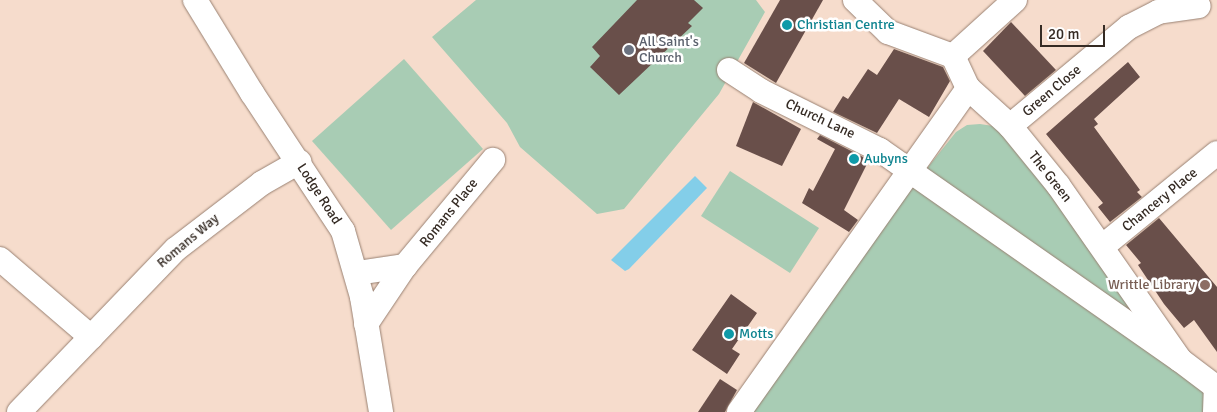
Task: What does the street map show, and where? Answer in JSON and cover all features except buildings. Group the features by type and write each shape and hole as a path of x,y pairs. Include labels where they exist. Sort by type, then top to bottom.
{"street":[{"name":"Lodge Road","path":"195,0 252,93 343,231 357,273 381,412"},
{"path":"740,412 968,88 953,56 888,32 855,0"},
{"path":"953,56 1016,0"},
{"name":"Green Close","path":"1010,126 1129,27 1158,12 1199,6"},
{"name":"Church Lane","path":"729,70 761,91 859,136 909,172"},
{"name":"The Green","path":"968,88 1010,126 1103,246 1180,360"},
{"name":"Chancery Place","path":"1103,246 1217,154"},
{"name":"Romans Place","path":"366,324 406,266 492,160"},
{"name":"Romans Way","path":"19,412 176,249 256,188 299,162"},
{"name":"The Green","path":"909,172 1180,360 1217,388 1215,412"},
{"path":"0,259 91,336"},
{"path":"357,273 406,266"}],"green space":[{"path":"476,0 756,0 765,12 719,94 624,209 597,214 520,147 507,123 432,37"},
{"path":"404,59 483,149 391,230 312,141"},
{"path":"967,125 993,126 1003,133 1094,252 1210,394 1217,412 752,412 904,197 956,132"},
{"path":"730,171 819,228 790,273 701,216"}],"water":[{"path":"695,176 707,188 629,269 625,271 611,260"}],"place":[{"name":"Christian Centre","path":"787,25"},
{"name":"All Saint's Church","path":"629,50"},
{"name":"Aubyns","path":"854,159"},
{"name":"Writtle Library","path":"1205,285"},
{"name":"Motts","path":"729,334"}]}
